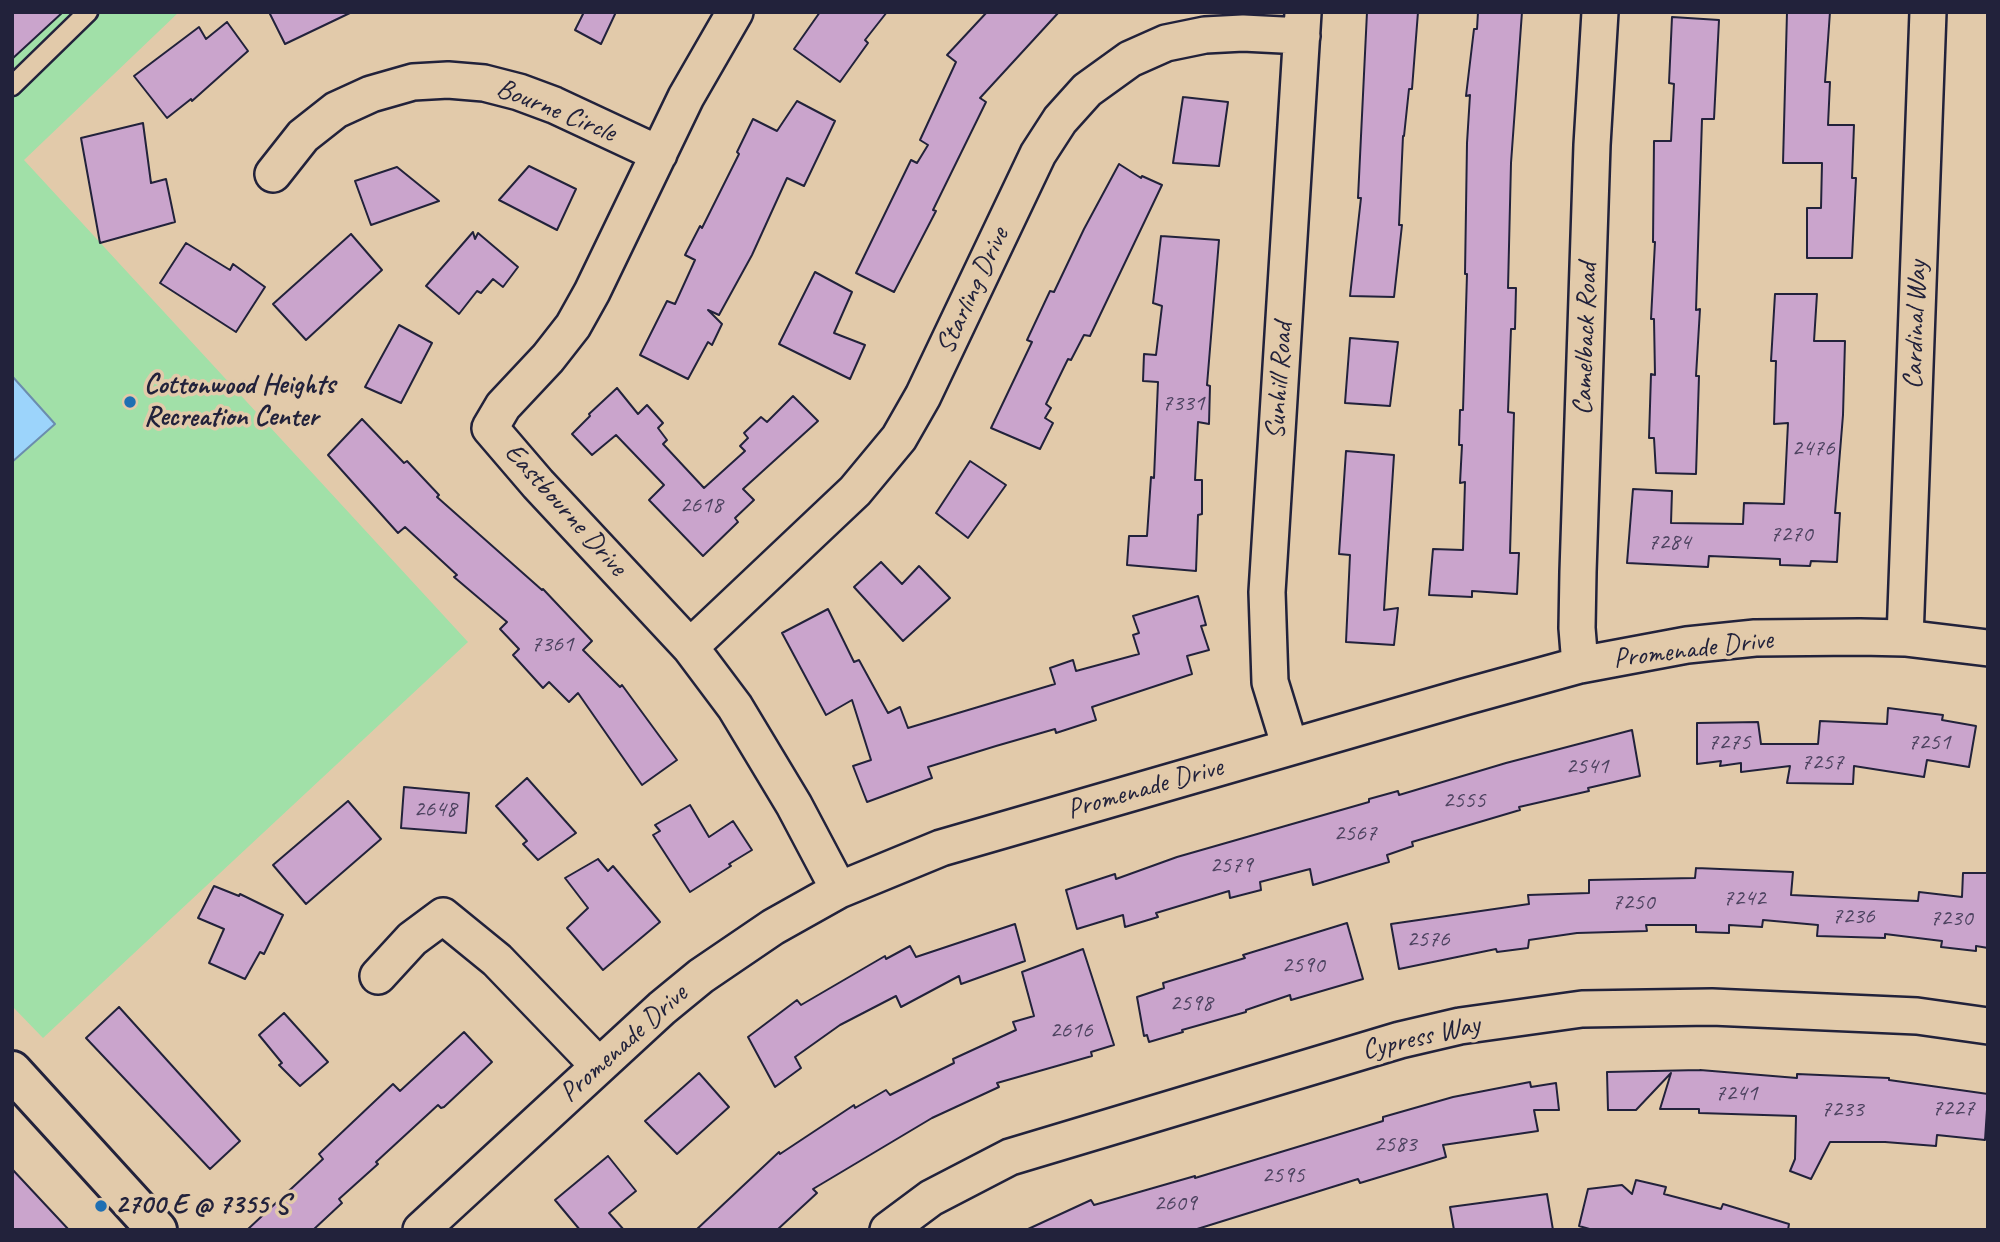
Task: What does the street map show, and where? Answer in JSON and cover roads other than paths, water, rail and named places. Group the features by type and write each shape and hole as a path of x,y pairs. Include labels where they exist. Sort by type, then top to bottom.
{"street":[{"name":"Eastbourne Drive","path":"735,12 686,97 573,326 548,358 503,406 490,428 538,484 690,647 754,735 839,890"},
{"name":"Camelback Road","path":"1580,665 1577,628 1578,572 1592,145 1601,12"},
{"name":"Cardinal Way","path":"1905,639 1928,12"},
{"name":"Starling Drive","path":"690,647 855,491 899,438 923,396 1038,154 1060,120 1087,90 1130,59 1166,43 1205,35 1243,33 1302,24"},
{"name":"Sunhill Road","path":"1290,747 1270,682 1267,592 1302,24"},
{"name":"Bourne Circle","path":"273,174 303,136 336,110 412,82 484,83 520,92 659,154"},
{"name":"Promenade Drive","path":"421,1230 701,976 763,934 839,890 941,848 1580,665 1724,640 1860,637 1988,648"},
{"path":"378,976 412,939 443,916 497,960 599,1066"},
{"name":"Cypress Way","path":"888,1230 931,1198 1010,1157 1369,1049 1460,1026 1582,1009 1712,1007 1917,1016 1988,1026"},
{"path":"12,1071 157,1230"}],"lane":[{"path":"12,86 88,12"}],"water":[{"path":"12,376 55,424 12,462"}],"place":[{"name":"Cottonwood Heights Recreation Center","path":"130,402"},
{"name":"2700 E @ 7355 S","path":"101,1206"}]}
